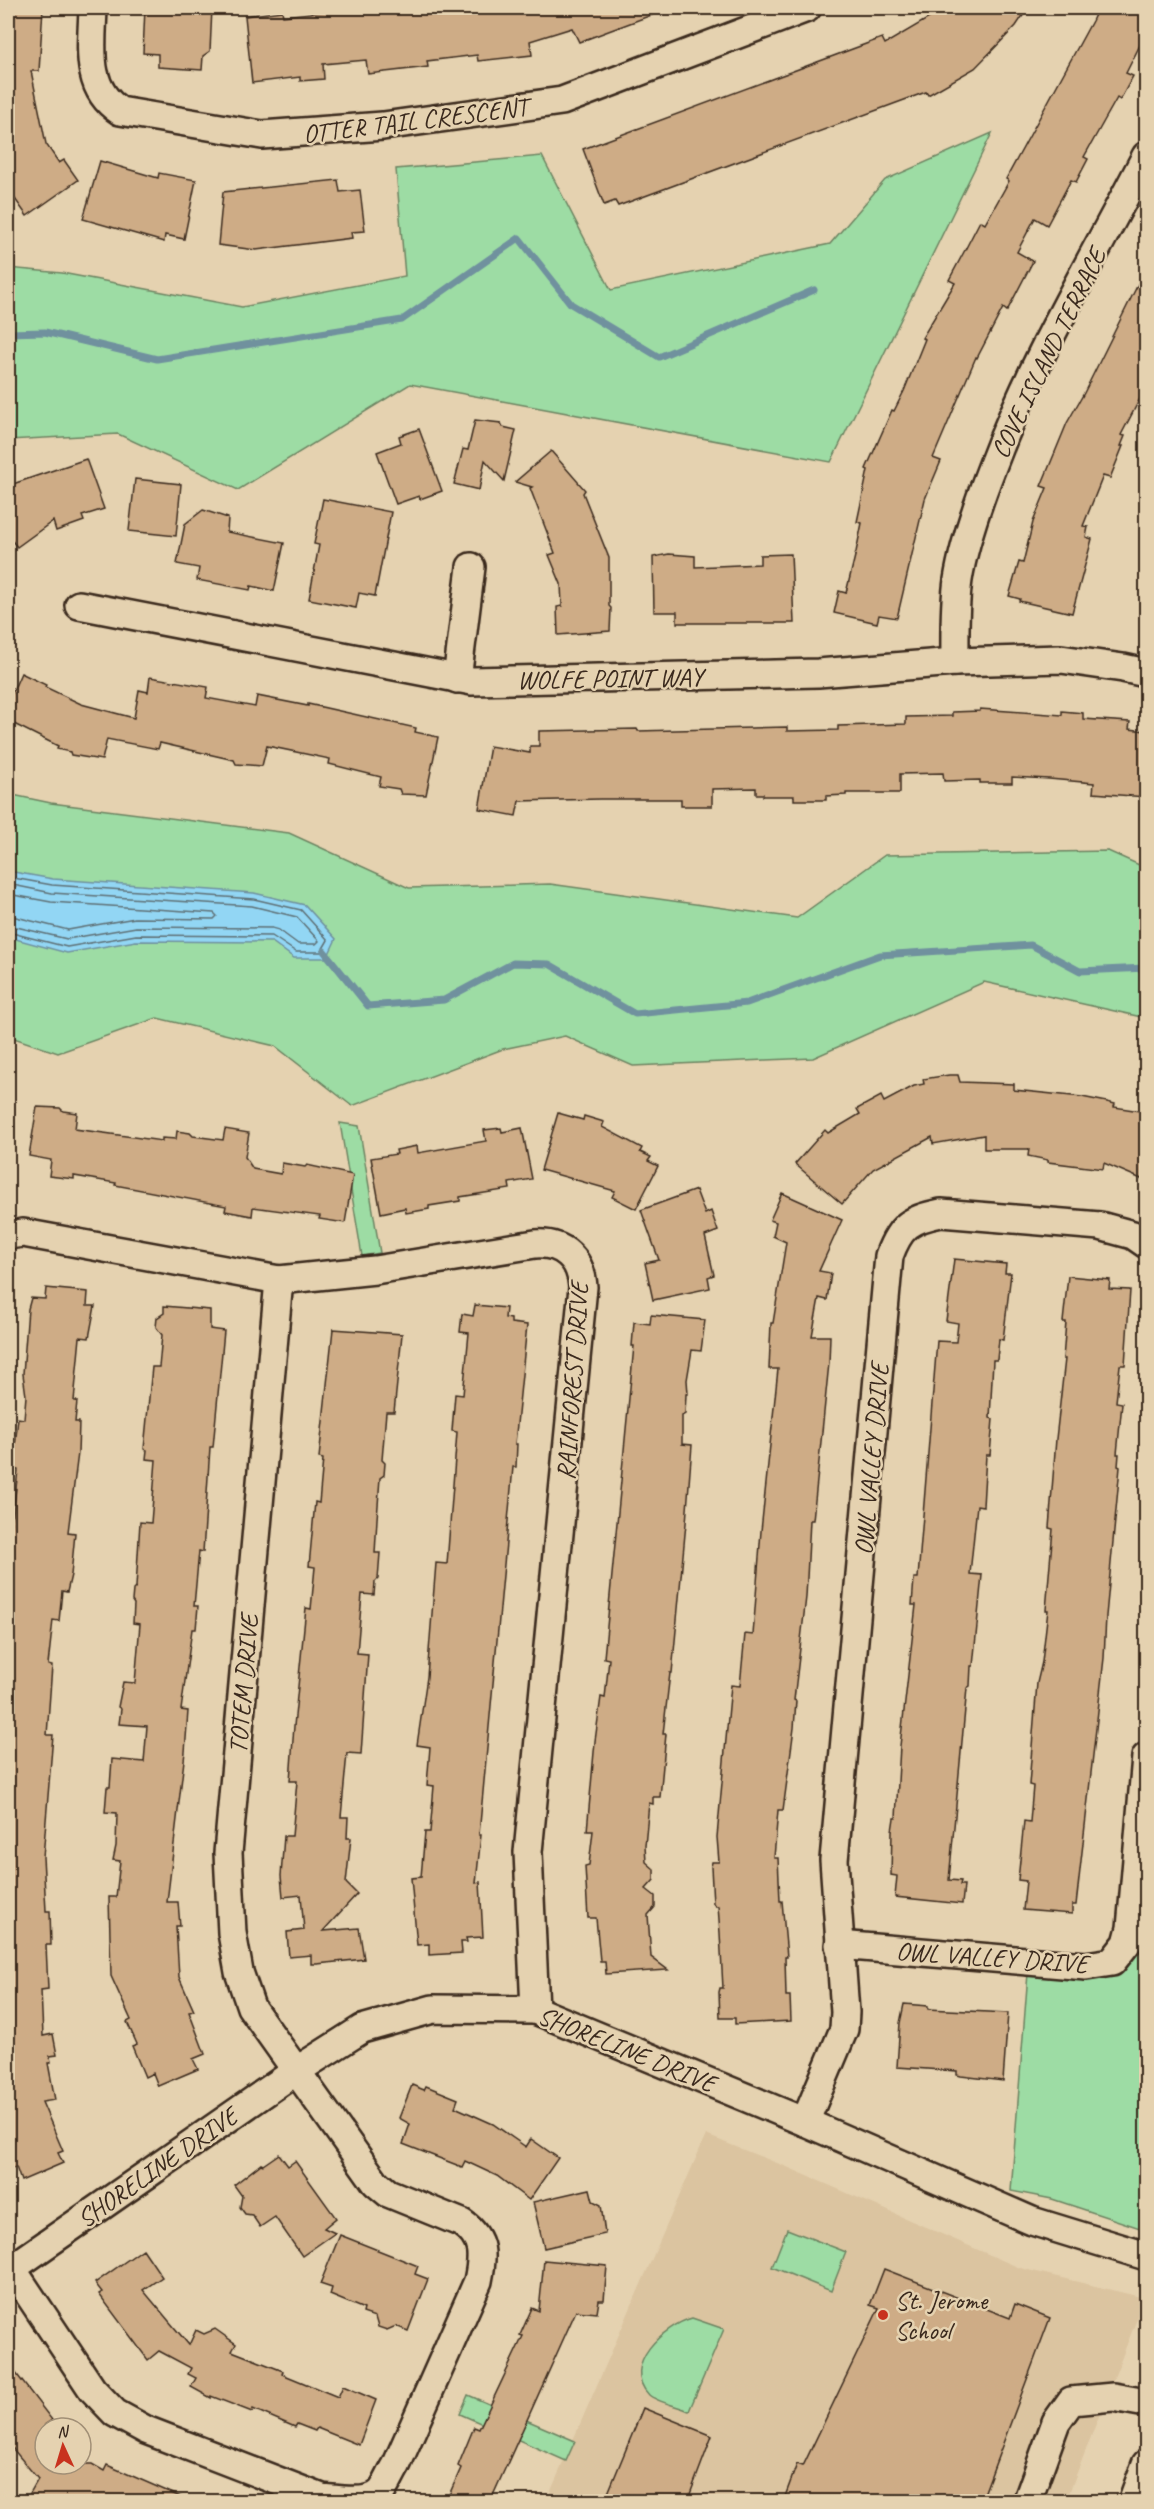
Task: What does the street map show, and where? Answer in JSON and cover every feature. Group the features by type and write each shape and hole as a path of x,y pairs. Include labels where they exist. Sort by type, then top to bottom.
{"street":[{"name":"OTTER TAIL CRESCENT","path":"93,8 93,72 96,84 109,104 120,111 280,136 383,126 562,101 807,8"},
{"name":"COVE ISLAND TERRACE","path":"955,663 958,578 975,513 995,458 1017,404 1047,342 1146,156"},
{"path":"457,679 471,567"},
{"name":"WOLFE POINT WAY","path":"79,605 472,681 818,673 955,663 1060,659 1146,673"},
{"name":"OWL VALLEY DRIVE","path":"805,2122 844,2029 845,1995 839,1945 834,1860 889,1256 896,1238 907,1225 922,1216 940,1213 1100,1226 1133,1235 1146,1244"},
{"name":"RAINFOREST DRIVE","path":"8,1235 23,1233 279,1280 375,1270 549,1243 560,1247 578,1264 583,1287 528,1852 535,2010"},
{"name":"TOTEM DRIVE","path":"9,2268 92,2389 115,2413 146,2430 322,2498 365,2500 381,2494 396,2466 473,2293 483,2257 471,2229 462,2223 388,2193 376,2183 251,2007 239,1972 232,1934 228,1853 279,1280"},
{"name":"OWL VALLEY DRIVE","path":"839,1945 1086,1966 1112,1962 1127,1943 1131,1928 1146,1757"},
{"name":"SHORELINE DRIVE","path":"9,2268 296,2071 362,2029 433,2010 535,2010 805,2122 1032,2221 1146,2256"},
{"path":"1027,2502 1056,2422 1071,2402 1113,2397 1146,2403"},
{"path":"1132,2502 1146,2464"}],"shaded area":[{"name":"St. Jerome School","path":"706,2135 787,2167 1020,2268 1145,2298 1066,2501 546,2502"}],"green space":[{"path":"992,133 831,462 410,384 238,490 118,434 8,440 8,268 62,273 242,307 405,276 396,169 542,156 611,290 830,244 885,180"},
{"path":"8,794 51,803 289,833 409,888 550,884 797,918 885,855 1108,851 1146,868 1146,1018 984,982 813,1058 633,1066 565,1036 503,1049 352,1106 275,1046 157,1018 58,1053 8,1036"},
{"path":"340,1123 359,1126 380,1253 362,1256"},
{"path":"1142,1944 1146,1945 1146,2230 1052,2199 1011,2191 1028,1973 1125,1966"},
{"path":"787,2229 846,2252 831,2291 772,2267"},
{"path":"692,2318 724,2329 689,2411 649,2395 641,2383 640,2371 643,2359 659,2338 681,2322"},
{"path":"468,2395 575,2441 566,2461 460,2414"}],"water":[{"path":"8,871 53,879 254,893 305,905 336,939 327,958 294,958 272,942 136,941 67,953 8,937"}],"building":[{"path":"8,8 43,8 39,71 31,71 46,144 59,163 64,160 78,180 27,216 8,189"},
{"path":"145,8 212,8 210,51 203,56 202,70 158,67 158,54 143,53"},
{"path":"347,8 665,8 665,10 579,42 572,28 530,41 532,55 478,61 477,55 427,61 428,67 368,74 366,60 323,64 324,79 300,81 300,77 252,83 245,16 282,11 283,16"},
{"path":"942,8 1028,8 1016,26 975,68 928,95 926,92 618,206 615,201 604,205 583,149 882,38 885,44 936,14"},
{"path":"1098,8 1146,8 1146,33 1126,73 1133,76 1120,100 1117,98 1084,157 1088,159 1076,182 1071,180 1047,225 1035,218 1017,252 1033,261 1007,311 1003,308 976,357 933,458 941,461 925,499 897,618 879,615 877,623 834,613 839,591 846,593 856,552 862,523 857,522 868,470 866,469 892,410 894,411 904,391 925,339 922,338 955,283 949,280 980,221 985,224 1009,181 1006,179"},
{"path":"100,161 158,178 159,173 196,180 184,239 165,235 164,242 83,219"},
{"path":"338,180 340,192 360,190 365,231 351,232 352,238 256,250 218,245 223,192"},
{"path":"1146,268 1146,387 1121,435 1125,436 1121,446 1123,446 1110,478 1103,476 1083,526 1088,527 1086,537 1092,539 1072,613 1019,601 1020,599 1009,596 1019,562 1023,563 1033,522 1047,488 1041,486 1067,423"},
{"path":"475,420 501,423 503,427 516,430 504,481 485,460 479,490 454,484 463,449 468,450"},
{"path":"419,429 442,491 396,504 377,452 401,443 399,436"},
{"path":"551,451 585,490 583,493 609,558 610,631 558,635 557,607 562,606 561,584 549,555 555,553 530,488 532,487 515,482"},
{"path":"86,459 104,509 82,516 84,521 56,531 53,521 17,547 8,536 8,489 13,484"},
{"path":"135,479 181,484 176,536 129,531"},
{"path":"323,499 391,512 375,596 359,593 356,608 309,599 319,545 314,544"},
{"path":"203,510 228,518 227,532 284,543 274,591 251,586 250,590 197,580 199,568 177,564 185,524"},
{"path":"669,554 695,556 695,567 760,564 760,555 791,554 794,623 677,623 677,612 654,612 653,557"},
{"path":"21,673 81,704 134,718 139,690 148,692 150,677 208,687 206,698 255,707 257,696 308,706 308,704 416,728 415,732 438,737 426,795 401,794 399,789 379,786 381,777 329,764 330,759 267,746 262,766 236,764 234,760 160,743 158,749 107,739 102,760 71,755 70,752 57,749 58,746 8,721 8,702"},
{"path":"980,709 1062,715 1062,711 1083,713 1083,719 1130,722 1129,729 1146,731 1146,797 1093,793 1094,783 1049,779 1012,777 1012,783 980,783 980,780 944,781 943,773 900,774 900,793 846,793 846,795 826,796 826,800 794,800 794,796 763,796 763,794 756,794 756,788 712,789 712,806 681,806 681,799 600,799 519,801 516,816 479,809 490,746 530,753 530,746 539,746 539,731 787,727 787,731 838,730 838,726 906,724 906,717 952,716 952,712 980,711"},
{"path":"958,1075 960,1082 1014,1084 1014,1090 1082,1097 1115,1104 1114,1107 1146,1112 1146,1181 1104,1163 1103,1169 1048,1162 1048,1160 1028,1156 1029,1149 984,1149 984,1135 933,1144 932,1137 873,1169 842,1204 795,1164 825,1130 828,1133 860,1114 857,1109 881,1096 884,1102 914,1086 924,1084 923,1079"},
{"path":"37,1107 60,1108 63,1111 77,1113 75,1129 162,1141 162,1138 176,1139 177,1131 190,1133 193,1136 223,1140 225,1129 249,1133 245,1157 253,1169 281,1174 282,1163 305,1167 307,1165 353,1175 345,1223 319,1219 320,1216 253,1207 252,1216 225,1211 226,1206 115,1185 116,1183 74,1176 74,1179 49,1176 51,1160 29,1156"},
{"path":"558,1113 583,1120 584,1116 604,1122 602,1127 642,1148 640,1152 651,1157 648,1161 658,1166 636,1209 612,1197 615,1191 541,1170"},
{"path":"501,1128 502,1132 522,1128 532,1179 509,1183 510,1189 460,1197 460,1201 429,1206 429,1209 406,1213 405,1208 381,1213 371,1158 397,1154 396,1150 417,1146 418,1153 486,1141 484,1130"},
{"path":"696,1190 705,1214 711,1211 718,1231 705,1236 714,1275 708,1277 710,1288 653,1300 645,1263 659,1260 641,1210"},
{"path":"782,1193 842,1220 819,1271 831,1273 827,1300 819,1298 812,1336 830,1336 829,1363 813,1520 810,1520 806,1597 794,1700 796,1701 794,1728 783,1810 778,1810 774,1858 778,1858 780,1901 782,1901 787,1957 785,1957 786,1996 790,1996 791,2021 735,2024 735,2018 720,2018 719,1992 720,1988 723,1988 720,1933 718,1906 713,1903 711,1867 712,1862 719,1862 717,1837 731,1685 740,1686 745,1634 753,1635 778,1369 769,1369 771,1323 773,1323 786,1242 773,1236 776,1222 770,1220"},
{"path":"954,1259 1006,1264 1005,1273 1011,1273 1003,1340 999,1339 997,1360 993,1360 990,1418 993,1419 990,1455 986,1455 983,1506 977,1505 970,1574 982,1575 973,1666 971,1666 970,1686 967,1688 949,1880 961,1881 960,1885 964,1885 962,1904 895,1897 897,1876 891,1875 892,1831 894,1818 896,1818 900,1746 916,1605 912,1605 914,1578 918,1578 937,1341 956,1342 958,1323 946,1321"},
{"path":"1068,1276 1110,1280 1109,1289 1130,1290 1125,1365 1120,1365 1116,1402 1122,1403 1117,1454 1119,1454 1118,1466 1120,1467 1104,1658 1076,1905 1072,1905 1072,1914 1023,1910 1026,1881 1018,1880 1024,1821 1030,1822 1033,1786 1029,1785 1037,1683 1042,1662 1048,1610 1046,1610 1053,1529 1049,1528 1065,1359 1063,1359 1066,1322 1063,1322"},
{"path":"46,1288 88,1292 87,1306 95,1306 89,1338 80,1337 74,1401 77,1401 75,1422 79,1422 78,1453 68,1532 75,1533 71,1575 67,1592 62,1591 59,1621 53,1620 48,1665 52,1666 47,1735 53,1735 43,1857 46,1911 50,1911 51,1945 46,1945 48,1989 41,1990 43,2036 53,2034 57,2055 50,2056 51,2063 48,2063 55,2100 42,2102 63,2151 58,2153 63,2163 21,2181 16,2167 12,2169 8,2158 8,1652 10,1622 8,1622 8,1557 18,1470 13,1469 18,1418 24,1419 26,1396 23,1374 28,1309 31,1298 45,1299"},
{"path":"475,1305 506,1308 505,1318 511,1319 511,1323 527,1325 515,1444 517,1444 516,1467 513,1467 479,1835 481,1835 476,1883 480,1882 483,1937 466,1938 467,1942 461,1942 462,1953 429,1955 429,1944 417,1945 411,1878 421,1877 425,1832 430,1832 434,1786 427,1785 430,1747 417,1745 427,1677 436,1563 447,1564 457,1432 452,1431 455,1394 463,1395 469,1333 460,1332 462,1314 473,1316"},
{"path":"164,1306 210,1310 210,1329 224,1331 213,1447 210,1447 203,1552 199,1551 194,1606 198,1606 196,1629 192,1629 181,1710 188,1711 167,1902 178,1902 180,1926 176,1926 179,1977 194,2011 189,2012 205,2054 193,2059 198,2069 158,2086 153,2073 145,2077 132,2046 137,2044 127,2022 131,2020 111,1976 109,1897 116,1897 120,1861 113,1860 116,1846 117,1813 105,1812 112,1759 144,1762 147,1726 119,1724 121,1709 118,1707 123,1682 135,1683 140,1624 133,1623 134,1604 132,1601 133,1590 136,1587 140,1522 151,1523 156,1460 146,1459 147,1450 144,1449 152,1367 159,1367 162,1335 156,1327 157,1318 164,1313"},
{"path":"651,1315 705,1320 701,1351 692,1350 685,1414 682,1416 682,1444 692,1445 686,1523 672,1673 670,1673 663,1734 666,1734 660,1797 653,1797 653,1804 649,1803 645,1846 646,1862 654,1869 654,1880 646,1889 655,1896 655,1907 648,1915 651,1957 668,1970 606,1974 605,1961 600,1961 596,1918 588,1918 585,1866 589,1865 593,1831 587,1831 595,1741 601,1697 605,1698 609,1659 604,1658 634,1346 632,1346 634,1322 650,1324"},
{"path":"333,1329 402,1334 394,1412 386,1412 382,1460 385,1463 384,1475 380,1478 375,1553 380,1553 378,1579 375,1582 374,1595 362,1594 357,1653 368,1654 361,1754 347,1753 341,1817 348,1817 347,1838 351,1838 346,1883 357,1894 323,1931 359,1928 364,1959 311,1964 311,1955 289,1957 287,1932 304,1930 301,1895 283,1897 281,1876 284,1836 292,1836 297,1781 290,1781 294,1726 306,1608 311,1609 315,1567 309,1566 315,1502 319,1503 323,1459 319,1458"},
{"path":"904,2004 928,2006 928,2009 1008,2013 1003,2081 961,2076 957,2075 957,2071 897,2067 900,2023"},
{"path":"412,2085 424,2090 426,2086 458,2099 455,2107 493,2124 526,2147 531,2139 558,2158 529,2200 497,2176 465,2161 462,2167 403,2144 410,2124 399,2118"},
{"path":"279,2154 288,2166 295,2161 336,2218 324,2228 335,2233 302,2256 275,2217 260,2227 252,2215 245,2214 240,2207 242,2196 234,2185 261,2164 263,2165"},
{"path":"590,2189 593,2201 601,2205 605,2234 544,2248 533,2202"},
{"path":"340,2235 418,2266 415,2274 428,2279 408,2331 396,2326 387,2330 378,2327 375,2317 363,2313 364,2309 330,2295 332,2288 320,2284"},
{"path":"143,2249 162,2277 143,2290 189,2345 196,2330 204,2334 215,2329 236,2344 232,2351 283,2371 282,2374 338,2397 343,2386 376,2400 359,2445 317,2428 315,2431 297,2424 295,2427 253,2409 252,2412 211,2396 211,2398 191,2387 196,2378 188,2374 191,2368 159,2351 148,2360 99,2294 102,2292 95,2283"},
{"path":"544,2260 607,2266 604,2300 599,2300 597,2313 576,2311 490,2502 446,2502 461,2468 458,2466 474,2427 479,2429 523,2336 520,2335 532,2308 539,2311"},
{"path":"884,2269 1010,2318 1015,2304 1050,2318 981,2502 783,2502 797,2464 803,2466 879,2308 870,2305"},
{"path":"8,2363 49,2416 33,2416 33,2473 8,2443"},
{"path":"643,2408 712,2436 687,2502 629,2502 608,2493"},
{"path":"93,2465 104,2471 107,2465 192,2502 40,2502 29,2495 38,2479 36,2476 93,2476"}],"waterway":[{"path":"8,333 45,332 157,359 402,320 519,238 571,304 659,357 814,290"},
{"path":"324,951 368,1006 444,1000 513,963 549,964 635,1014 747,1003 880,955 1031,945 1080,971 1146,968"}],"place":[{"name":"St. Jerome School","path":"883,2315"}]}
